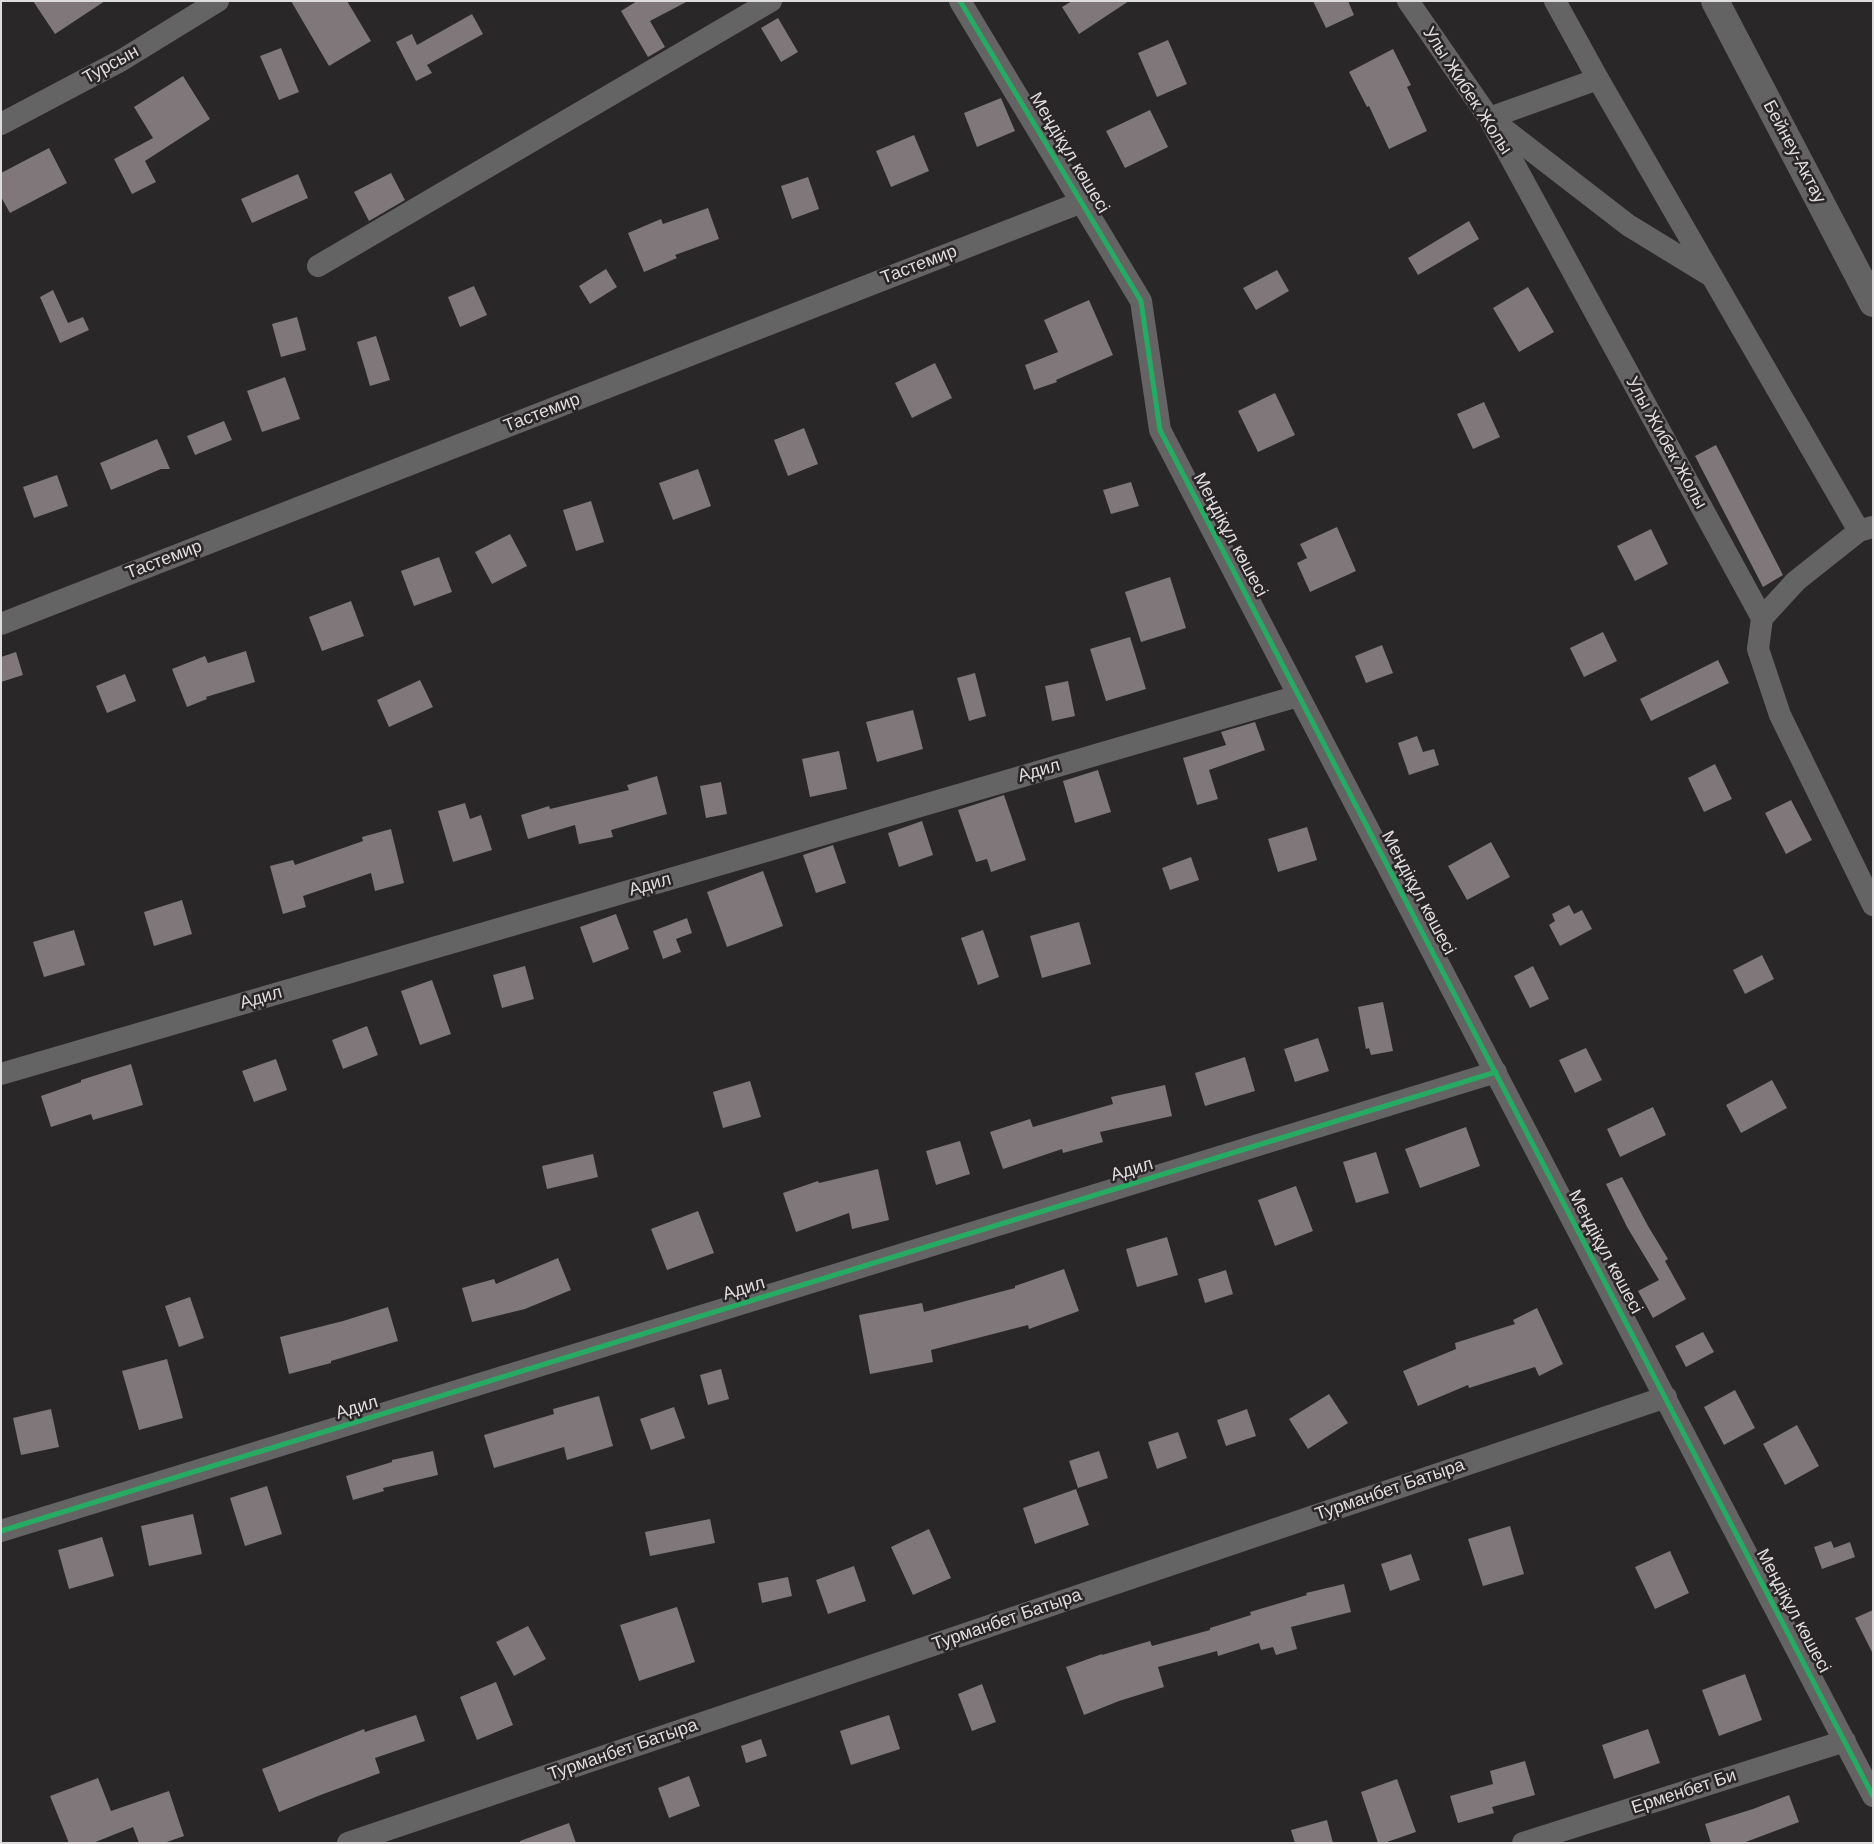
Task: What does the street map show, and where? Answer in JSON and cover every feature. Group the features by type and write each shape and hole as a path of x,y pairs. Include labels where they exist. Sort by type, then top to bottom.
{"highway":[{"name":"Бейнеу-Актау","path":"1715,1 1873,303"}],"street":[{"name":"Турсын","path":"1,124 122,60 218,1"},
{"path":"318,266 771,1"},
{"name":"Меңдіқұл көшесі","path":"960,1 1141,301 1160,430 1873,1796"},
{"name":"Улы Жибек Жолы","path":"1408,1 1489,118 1762,618"},
{"path":"1555,1 1711,276 1866,529 1796,581 1762,618 1758,649 1780,715 1873,905"},
{"path":"1489,118 1598,79"},
{"path":"1489,118 1628,225 1711,276"},
{"name":"Тастемир","path":"1,624 1082,202"},
{"name":"Адил","path":"1,1074 1298,696"},
{"name":"Адил","path":"1,1531 1496,1072"},
{"name":"Турманбет Батыра","path":"348,1843 1666,1397"},
{"name":"Ерменбет Би","path":"1523,1843 1845,1740"}],"building":[{"path":"33,1 105,1 55,34"},
{"path":"291,1 347,1 371,41 329,66"},
{"path":"637,1 688,1 650,21 665,47 648,57 621,11"},
{"path":"1072,1 1129,1 1079,34 1062,7"},
{"path":"1313,1 1348,1 1354,15 1326,28"},
{"path":"472,14 483,34 427,65 432,73 416,81 396,42 412,34 417,45"},
{"path":"778,18 798,52 781,62 761,28"},
{"path":"1168,40 1187,84 1157,97 1138,53"},
{"path":"281,48 299,92 279,100 260,56"},
{"path":"1393,49 1411,85 1407,87 1427,131 1389,149 1369,106 1367,107 1349,72"},
{"path":"183,76 210,119 145,161 156,182 132,194 114,159 153,138 134,107"},
{"path":"1001,98 1015,131 977,147 964,113"},
{"path":"1150,110 1168,147 1125,168 1106,131"},
{"path":"914,135 929,171 891,187 876,151"},
{"path":"49,148 67,183 10,213 1,197 1,173"},
{"path":"391,173 405,200 369,221 354,192"},
{"path":"298,174 308,198 252,223 241,199"},
{"path":"808,177 819,209 792,219 781,186"},
{"path":"708,208 719,239 675,255 677,258 644,272 628,233 661,219 663,224"},
{"path":"1469,221 1479,239 1418,275 1408,258"},
{"path":"606,269 617,287 590,304 579,286"},
{"path":"1277,270 1289,291 1256,310 1243,288"},
{"path":"474,286 487,315 460,327 448,297"},
{"path":"1528,287 1554,332 1519,352 1493,308"},
{"path":"53,290 68,323 83,317 89,330 60,343 40,297"},
{"path":"1089,300 1113,355 1056,380 1057,382 1034,390 1025,365 1058,352 1044,320"},
{"path":"297,317 306,350 281,357 272,324"},
{"path":"376,336 390,380 370,386 357,342"},
{"path":"935,363 952,398 912,418 895,383"},
{"path":"285,377 300,419 262,432 247,391"},
{"path":"1275,393 1295,435 1258,452 1238,411"},
{"path":"1484,402 1500,437 1473,449 1457,414"},
{"path":"224,421 232,440 195,455 187,436"},
{"path":"804,428 818,464 788,476 774,440"},
{"path":"157,439 170,469 161,469 111,490 100,463"},
{"path":"1716,445 1783,575 1763,587 1695,456"},
{"path":"698,469 711,506 673,520 659,483"},
{"path":"57,475 68,506 34,518 23,487"},
{"path":"1131,482 1139,506 1111,514 1103,490"},
{"path":"591,501 604,542 576,551 563,510"},
{"path":"1337,527 1356,571 1310,592 1297,563 1307,558 1300,544"},
{"path":"1651,529 1668,564 1635,581 1617,546"},
{"path":"510,534 527,566 492,584 475,552"},
{"path":"439,557 452,592 414,606 401,571"},
{"path":"1170,577 1186,628 1141,642 1125,592"},
{"path":"351,601 364,636 322,651 309,617"},
{"path":"1603,632 1617,661 1584,677 1570,648"},
{"path":"1130,637 1146,689 1106,701 1090,649"},
{"path":"1382,645 1393,673 1366,683 1355,656"},
{"path":"246,651 255,682 206,697 207,699 187,707 172,669 205,656 208,663"},
{"path":"16,652 23,675 1,682 1,657"},
{"path":"1718,660 1729,683 1651,721 1640,699"},
{"path":"975,673 986,716 969,721 957,678"},
{"path":"125,674 136,701 107,713 96,686"},
{"path":"420,680 433,707 389,727 377,700"},
{"path":"1068,681 1075,716 1052,721 1045,686"},
{"path":"913,710 923,749 877,762 866,722"},
{"path":"1255,722 1265,750 1209,770 1218,799 1197,805 1183,758 1226,745 1221,732"},
{"path":"1417,736 1423,752 1434,749 1439,765 1409,775 1398,743"},
{"path":"839,751 847,789 810,797 802,759"},
{"path":"1715,764 1732,799 1704,812 1688,778"},
{"path":"1098,770 1111,812 1075,823 1063,781"},
{"path":"657,776 667,814 611,830 613,837 579,844 575,825 528,839 521,815 549,806 550,809 629,790 627,785"},
{"path":"721,782 727,814 706,818 700,786"},
{"path":"1004,795 1026,860 991,872 987,859 976,862 958,810"},
{"path":"1791,800 1812,840 1786,854 1765,813"},
{"path":"465,803 470,819 481,815 492,850 453,862 438,811"},
{"path":"922,821 933,855 899,867 888,833"},
{"path":"1307,827 1317,860 1278,872 1268,839"},
{"path":"391,829 404,883 375,891 371,873 303,896 306,907 283,914 270,866 293,860 295,865 363,841 362,837"},
{"path":"1491,842 1510,877 1467,900 1448,866"},
{"path":"833,845 846,883 816,893 803,855"},
{"path":"1191,857 1199,880 1170,890 1162,868"},
{"path":"763,871 783,926 727,947 707,892"},
{"path":"182,900 192,934 154,946 144,912"},
{"path":"1569,905 1574,914 1582,910 1592,929 1560,946 1549,925 1555,921 1552,914"},
{"path":"616,914 629,949 593,963 580,927"},
{"path":"687,918 692,933 676,939 681,952 663,959 653,931"},
{"path":"1079,922 1091,964 1042,978 1030,936"},
{"path":"74,930 85,965 44,977 33,942"},
{"path":"983,930 999,977 978,985 961,938"},
{"path":"1762,955 1774,979 1745,994 1733,970"},
{"path":"525,966 534,999 502,1008 493,975"},
{"path":"1533,966 1549,999 1530,1008 1514,976"},
{"path":"432,980 451,1034 420,1045 401,991"},
{"path":"1383,1002 1393,1051 1371,1055 1369,1048 1366,1049 1358,1007"},
{"path":"367,1026 378,1055 343,1069 332,1040"},
{"path":"1318,1038 1329,1071 1295,1082 1284,1049"},
{"path":"1586,1048 1602,1080 1575,1093 1559,1060"},
{"path":"1245,1057 1255,1091 1205,1106 1195,1073"},
{"path":"276,1059 287,1090 254,1102 242,1071"},
{"path":"131,1064 143,1105 93,1120 91,1114 51,1127 41,1096 81,1082 81,1080"},
{"path":"1772,1080 1787,1108 1741,1133 1726,1105"},
{"path":"750,1081 761,1117 723,1128 713,1092"},
{"path":"1165,1085 1172,1116 1100,1132 1103,1142 1063,1153 1062,1149 1003,1169 990,1132 1030,1119 1033,1127 1113,1104 1111,1097"},
{"path":"1653,1107 1666,1135 1620,1157 1607,1129"},
{"path":"1466,1127 1480,1166 1420,1188 1405,1149"},
{"path":"960,1141 970,1174 936,1185 926,1151"},
{"path":"1376,1152 1389,1193 1356,1203 1343,1162"},
{"path":"593,1154 598,1177 547,1189 542,1166"},
{"path":"878,1169 889,1220 852,1229 849,1213 796,1232 783,1193 818,1181 819,1183"},
{"path":"1622,1177 1668,1259 1665,1261 1686,1299 1653,1318 1638,1291 1659,1280 1627,1227 1606,1184"},
{"path":"1296,1186 1313,1231 1275,1246 1258,1200"},
{"path":"698,1211 714,1253 667,1270 651,1229"},
{"path":"1167,1237 1178,1275 1137,1287 1126,1249"},
{"path":"558,1258 571,1290 525,1309 472,1322 462,1288 494,1279 496,1284"},
{"path":"1064,1269 1079,1311 1029,1329 1028,1325 931,1350 933,1362 870,1374 859,1315 922,1303 924,1312 1015,1288 1015,1286"},
{"path":"1226,1270 1233,1294 1205,1303 1198,1279"},
{"path":"190,1297 204,1338 179,1347 165,1306"},
{"path":"388,1307 398,1341 331,1361 331,1363 289,1374 280,1337"},
{"path":"1537,1308 1563,1364 1539,1376 1535,1367 1469,1388 1468,1385 1418,1406 1403,1371 1456,1349 1455,1343 1515,1324 1513,1320"},
{"path":"1703,1332 1714,1352 1686,1367 1675,1346"},
{"path":"167,1359 183,1418 139,1430 122,1371"},
{"path":"721,1369 729,1399 708,1405 700,1375"},
{"path":"1735,1390 1755,1428 1724,1445 1704,1407"},
{"path":"1329,1394 1348,1423 1308,1449 1289,1419"},
{"path":"599,1396 613,1446 567,1460 564,1447 494,1468 484,1435 554,1414 553,1409"},
{"path":"674,1407 685,1438 651,1450 640,1419"},
{"path":"51,1409 59,1447 21,1455 13,1418"},
{"path":"1247,1409 1256,1436 1226,1446 1217,1420"},
{"path":"1797,1425 1819,1466 1785,1485 1763,1444"},
{"path":"1178,1432 1187,1458 1157,1469 1148,1442"},
{"path":"433,1451 438,1475 383,1488 384,1491 353,1500 346,1476 392,1462 392,1460"},
{"path":"1099,1451 1108,1478 1078,1488 1069,1461"},
{"path":"267,1486 282,1534 245,1546 230,1498"},
{"path":"1076,1489 1089,1525 1035,1544 1023,1508"},
{"path":"193,1514 202,1554 149,1566 141,1526"},
{"path":"710,1519 715,1543 650,1556 645,1532"},
{"path":"1510,1526 1524,1574 1483,1586 1468,1539"},
{"path":"929,1529 951,1578 913,1595 891,1547"},
{"path":"102,1537 114,1576 69,1589 58,1550"},
{"path":"1831,1541 1834,1548 1850,1542 1855,1557 1822,1569 1814,1547"},
{"path":"1670,1551 1689,1593 1655,1609 1635,1567"},
{"path":"1411,1554 1420,1580 1390,1591 1381,1564"},
{"path":"854,1566 866,1601 828,1614 816,1580"},
{"path":"788,1577 792,1596 762,1603 758,1583"},
{"path":"1344,1584 1351,1612 1291,1627 1297,1649 1276,1655 1273,1647 1261,1650 1259,1643 1218,1656 1217,1651 1158,1667 1164,1687 1119,1701 1084,1715 1066,1667 1102,1654 1150,1641 1152,1646 1210,1630 1210,1628 1251,1615 1250,1612 1307,1595 1306,1593"},
{"path":"677,1607 695,1662 639,1681 620,1625"},
{"path":"1873,1610 1873,1654 1855,1618"},
{"path":"528,1626 546,1659 514,1676 496,1642"},
{"path":"1745,1674 1762,1720 1719,1736 1702,1690"},
{"path":"496,1682 513,1725 477,1740 460,1697"},
{"path":"982,1684 996,1722 972,1731 958,1694"},
{"path":"416,1715 425,1741 375,1758 380,1773 279,1812 262,1769 364,1729 365,1732"},
{"path":"889,1715 900,1749 851,1765 840,1731"},
{"path":"1648,1729 1660,1763 1614,1779 1602,1745"},
{"path":"761,1739 767,1756 746,1763 741,1746"},
{"path":"1525,1761 1535,1795 1492,1807 1494,1813 1458,1823 1450,1796 1493,1784 1490,1771"},
{"path":"689,1776 700,1806 669,1818 658,1788"},
{"path":"98,1778 111,1811 169,1791 184,1836 164,1843 139,1843 133,1827 93,1843 69,1843 50,1796"},
{"path":"1397,1779 1416,1832 1384,1843 1378,1843 1361,1792"},
{"path":"1789,1795 1799,1822 1743,1843 1711,1843 1705,1824"},
{"path":"1327,1820 1333,1843 1295,1843 1291,1830"},
{"path":"569,1823 576,1843 520,1843 520,1841"}],"cycle path":[{"path":"960,1 1141,301 1160,430 1873,1796"},
{"path":"1,1531 1496,1072"}]}
